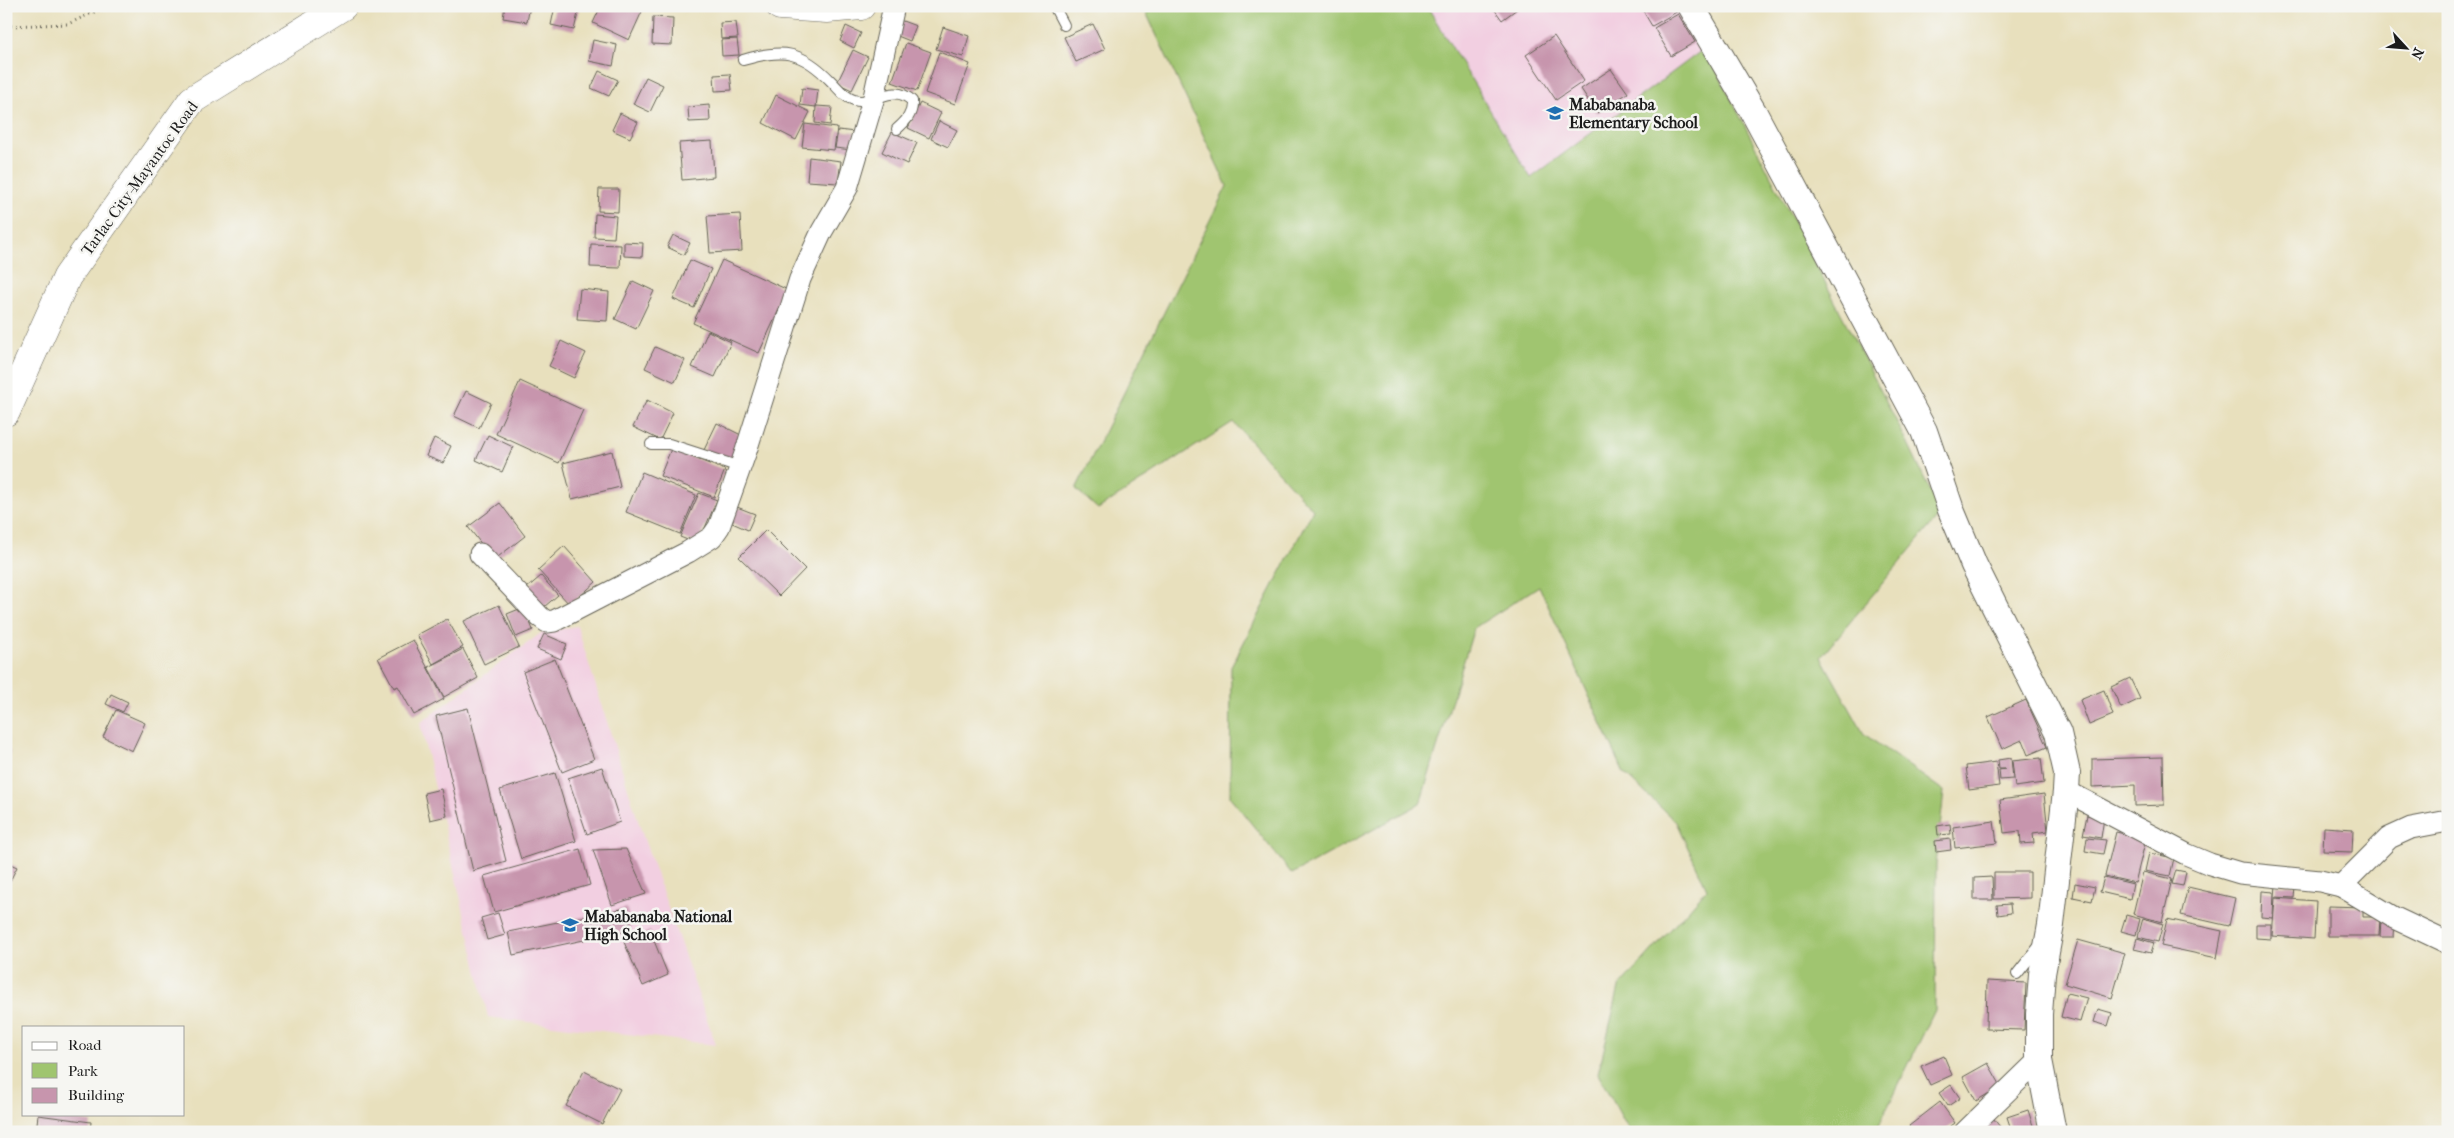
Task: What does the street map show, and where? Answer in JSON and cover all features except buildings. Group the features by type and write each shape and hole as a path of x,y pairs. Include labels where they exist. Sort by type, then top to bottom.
{"main road":[{"name":"Tarlac City-Mayantoc Road","path":"6,412 68,277 192,100 343,6"},
{"path":"780,6 827,9 861,6"}],"street":[{"path":"480,554 540,618 547,622 554,621 688,552 712,537 719,527 740,467 800,279 822,231 847,188 874,97 894,6"},
{"path":"1691,6 1754,113 1924,431 1951,510 1974,565 2058,733 2067,772 2066,791 2052,925 2042,974 2039,1014 2039,1060 2053,1132"},
{"path":"2066,791 2186,854 2210,864 2240,873 2320,881 2341,886 2393,917 2448,943"},
{"path":"2341,886 2389,838 2411,828 2448,820"},
{"path":"1965,1132 2039,1060"}],"lane":[{"path":"1054,6 1064,26"},
{"path":"744,60 764,54 801,57 814,64 846,97 856,101 898,93 905,94 912,101 912,109 907,120 897,129"},
{"path":"651,444 669,444 740,467"},
{"path":"2017,974 2042,943 2052,925"}],"path":[{"path":"6,26 68,24 107,6"}],"shaded area":[{"name":"Mababanaba Elementary School","path":"1427,6 1682,6 1705,48 1531,178"},
{"name":"Mababanaba National High School","path":"577,626 642,833 716,1045 488,1017 420,723 541,633"}],"green space":[{"path":"1143,6 1427,6 1531,178 1705,48 1906,440 1941,513 1821,657 1864,734 1944,791 1936,865 1935,1010 1876,1131 1630,1132 1598,1074 1619,987 1707,889 1676,822 1624,773 1539,586 1474,628 1420,804 1292,874 1230,797 1231,667 1313,510 1233,422 1098,509 1076,489 1227,186"}],"place":[{"name":"Mababanaba Elementary School","path":"1555,113"},
{"name":"Mababanaba National High School","path":"570,925"}]}
